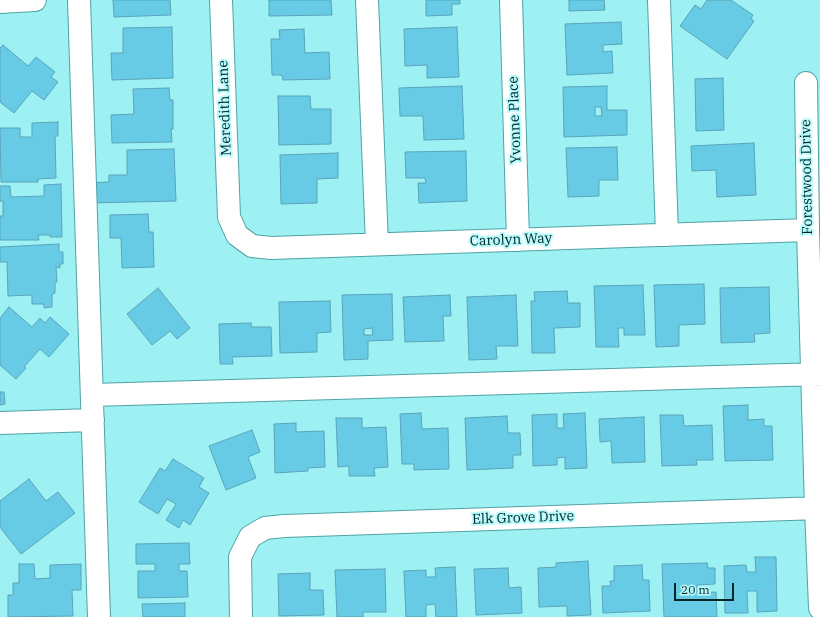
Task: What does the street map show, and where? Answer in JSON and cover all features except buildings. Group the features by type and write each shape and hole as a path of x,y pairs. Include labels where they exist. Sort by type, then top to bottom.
{"street":[{"path":"0,2 36,0"},
{"path":"79,0 100,617"},
{"name":"Meredith Lane","path":"221,0 229,216"},
{"path":"367,0 376,244"},
{"name":"Yvonne Place","path":"511,0 518,240"},
{"path":"659,0 667,235"},
{"name":"Forestwood Drive","path":"806,82 808,230 816,374 820,608"},
{"name":"Carolyn Way","path":"229,216 237,235 252,246 271,248 808,230"},
{"path":"92,395 816,374"},
{"path":"0,423 93,420"},
{"name":"Elk Grove Drive","path":"241,617 240,557 250,537 265,528 284,526 818,508"}]}
